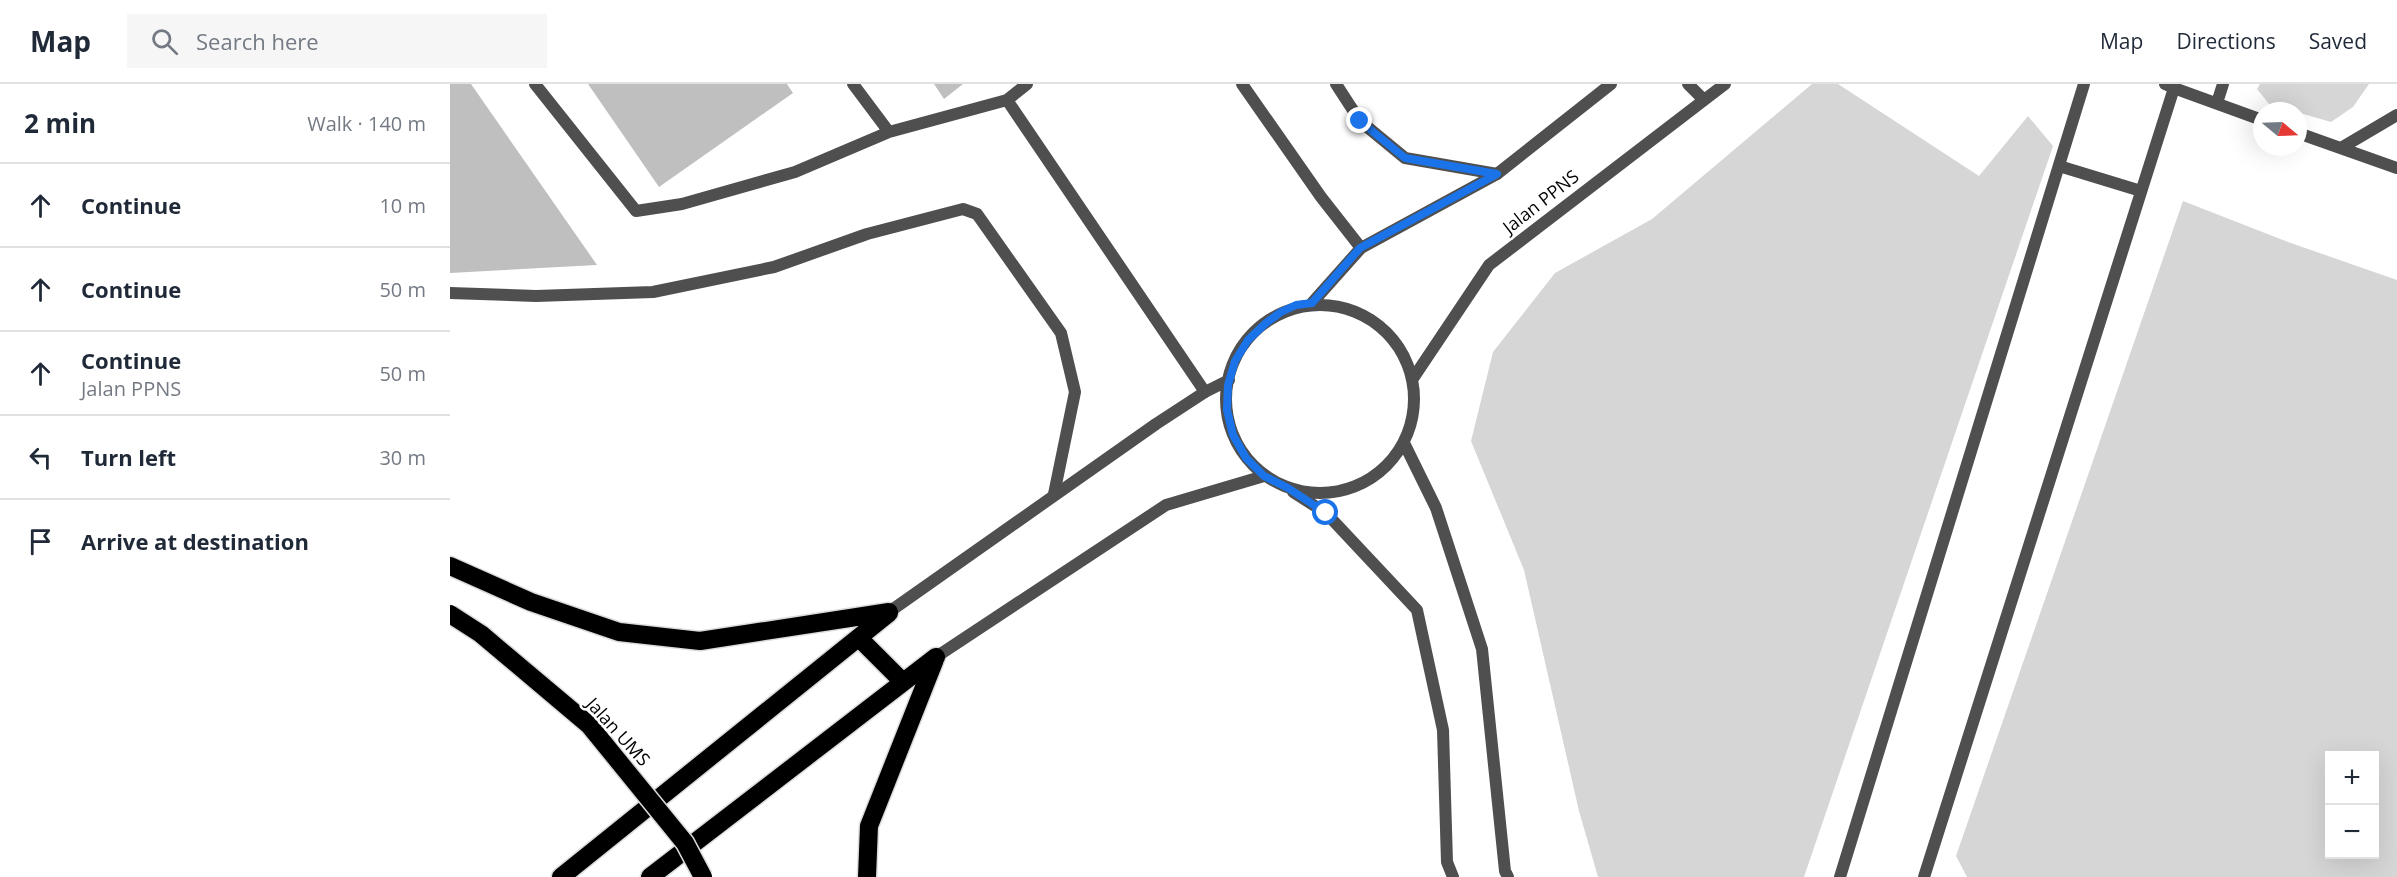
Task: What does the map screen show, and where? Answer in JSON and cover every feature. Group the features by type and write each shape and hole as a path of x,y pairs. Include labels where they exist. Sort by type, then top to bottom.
{"highway":[{"path":"450,566 531,602 619,632 688,640 700,641 889,612"},
{"path":"561,877 889,612"},
{"name":"Jalan UMS","path":"450,614 482,634 589,725 685,843 703,877"},
{"path":"859,638 902,681"},
{"path":"650,877 936,657"},
{"path":"867,877 869,826 936,657"}],"street":[{"path":"535,84 636,211 682,204 795,172 890,132 1007,100 1027,84"},
{"path":"853,84 890,132"},
{"path":"1242,84 1321,197 1360,248"},
{"path":"1336,84 1360,121 1405,158 1497,174"},
{"path":"1312,303 1360,248 1497,174 1611,84"},
{"path":"1688,84 1704,100"},
{"name":"Jalan PPNS","path":"1412,380 1489,265 1725,84"},
{"path":"1840,877 2084,84"},
{"path":"2217,103 2223,84"},
{"path":"1924,877 2141,191 2169,86 2253,117"},
{"path":"1007,100 1205,392"},
{"path":"2341,148 2397,115"},
{"path":"2307,136 2397,168"},
{"path":"2059,166 2141,191"},
{"path":"450,293 536,296 653,292 774,267 867,234 963,209 977,214 1061,333 1075,392 1054,494"},
{"path":"1288,488 1314,493 1341,491 1366,481 1388,465 1404,443 1413,412 1412,380 1402,354 1386,332 1364,315 1312,303 1296,305 1281,312 1248,340 1235,361 1229,380 1227,410 1233,435 1246,458 1264,476 1288,488 1326,513 1416,610 1443,730 1447,862 1453,877"},
{"path":"889,612 1054,494 1205,392 1229,380"},
{"path":"1404,443 1436,508 1482,649 1505,871 1508,877"},
{"path":"936,657 1166,505 1264,476"}],"shaded area":[{"path":"1812,84 1838,84 1979,176 2028,116 2053,146 1804,877 1598,877 1579,811 1524,570 1471,441 1493,352 1555,273 1652,219"},
{"path":"2260,84 2369,84 2353,107 2331,122 2307,115 2307,102 2267,102 2257,89"},
{"path":"2183,201 2288,242 2397,280 2397,877 1967,877 1956,856"}],"building":[{"path":"450,84 471,84 597,265 450,273"},
{"path":"588,84 787,84 793,93 659,187"},
{"path":"934,84 963,84 944,99"}],"route":[{"path":"1326,513 1288,488 1264,476 1246,458 1233,435 1227,410 1228,385 1235,361 1248,340 1266,323 1296,305 1312,303 1360,248 1497,174 1405,158 1360,121"}]}
